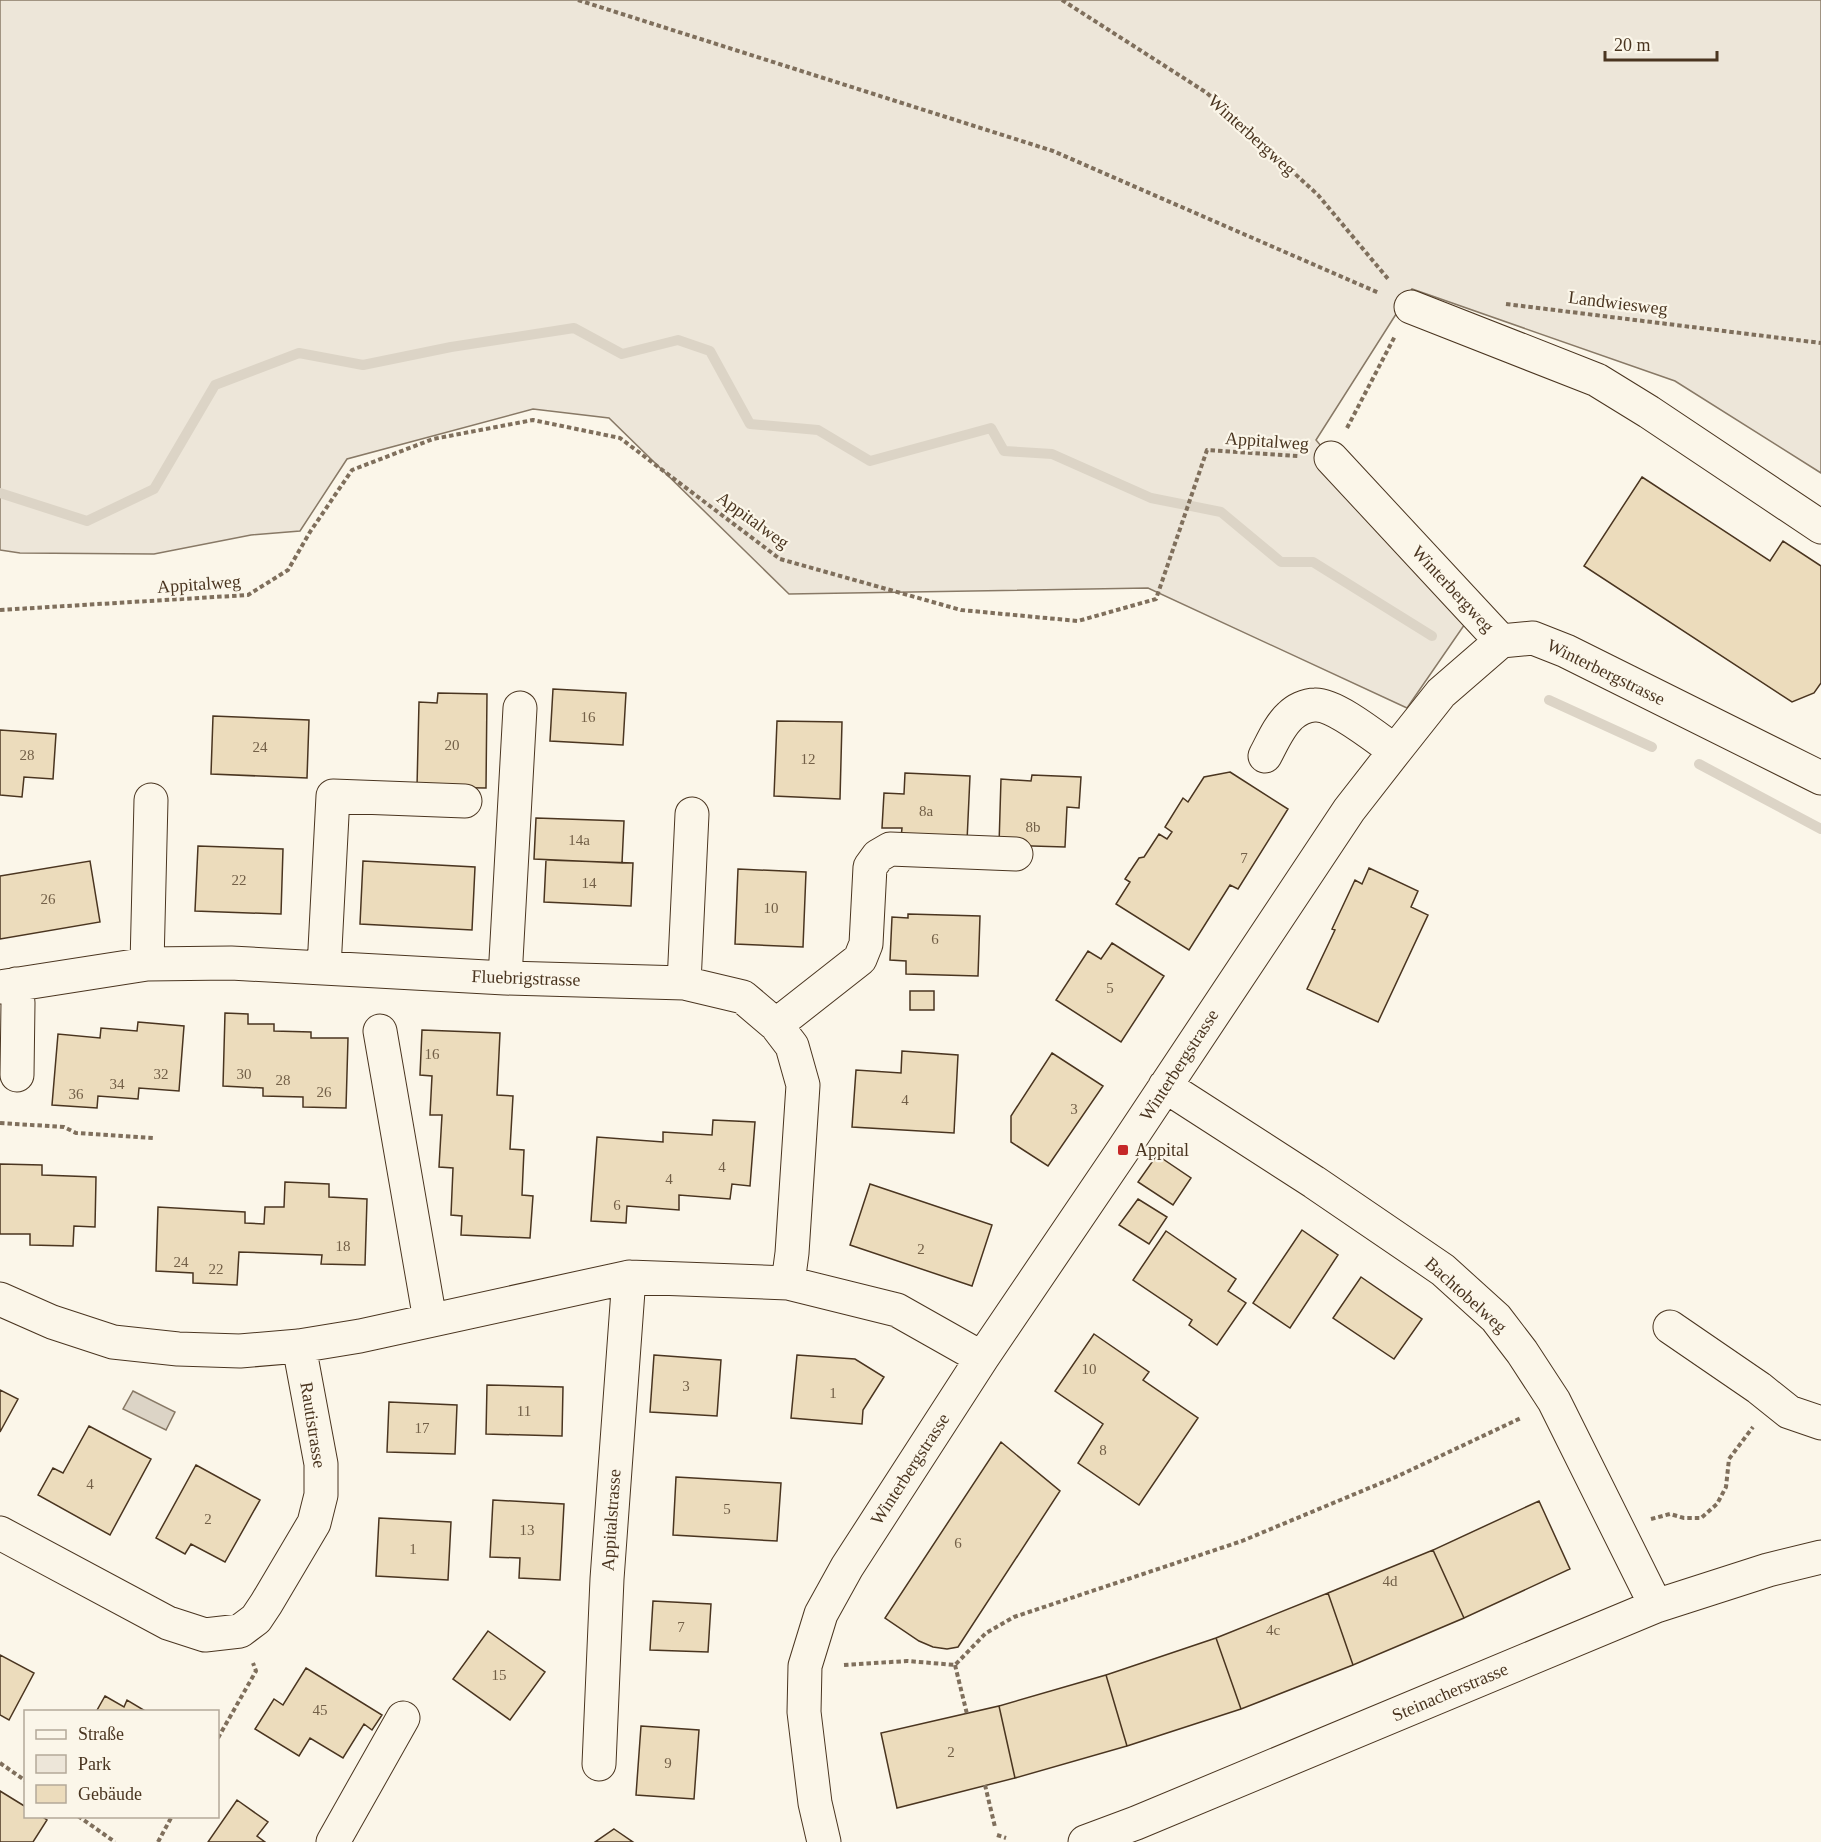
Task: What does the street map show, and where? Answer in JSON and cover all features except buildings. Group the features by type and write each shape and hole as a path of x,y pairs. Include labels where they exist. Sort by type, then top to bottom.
{"street":[{"path":"1411,307 1597,380 1821,527"},
{"name":"Winterbergweg","path":"1331,458 1501,640"},
{"name":"Winterbergstrasse","path":"824,1842 815,1803 804,1712 805,1665 821,1614 847,1567 982,1358 1348,810 1441,693 1501,640 1533,638 1566,651 1821,778"},
{"path":"1265,756 1288,718 1299,709 1314,704 1327,707 1345,716 1395,751"},
{"path":"505,978 520,708"},
{"path":"324,968 333,796 465,801"},
{"path":"147,964 151,800"},
{"path":"684,983 692,814"},
{"path":"776,1025 860,959 866,944 870,867 878,856 890,849 1016,854"},
{"name":"Fluebrigstrasse","path":"8,986 147,964 231,963 505,978 684,983 743,997 776,1025 792,1046 803,1085 788,1283"},
{"path":"8,986 18,1003 17,1075"},
{"path":"380,1031 430,1320"},
{"name":"Bachtobelweg","path":"1164,1086 1314,1182 1443,1270 1496,1318 1522,1352 1554,1401 1656,1606"},
{"path":"0,1299 52,1322 113,1342 178,1349 240,1351 299,1346 360,1336 629,1277 788,1283 897,1310 982,1358"},
{"name":"Appitalstrasse","path":"599,1764 607,1579 629,1277"},
{"path":"1670,1328 1789,1412 1821,1424"},
{"name":"Rautistrasse","path":"240,1631 256,1619 266,1604 314,1523 321,1495 321,1464 299,1346"},
{"path":"0,1533 168,1623 205,1635 240,1631"},
{"name":"Steinacherstrasse","path":"1085,1842 1136,1823 1656,1606 1768,1570 1821,1557"},
{"path":"333,1842 403,1718"}],"path":[{"path":"578,0 1053,151 1411,307"},
{"name":"Winterbergweg","path":"1062,0 1207,93 1318,195 1411,307"},
{"name":"Landwiesweg","path":"1497,303 1821,343"},
{"name":"Appitalweg","path":"0,610 248,595 288,570 310,532 352,470 433,439 533,420 620,438 780,559 961,610 1078,621 1156,599 1208,450 1331,458 1411,307"},
{"path":"0,1123 64,1127 76,1133 154,1138"},
{"path":"1617,1526 1670,1514 1684,1518 1701,1518 1717,1504 1726,1487 1729,1459 1773,1400"},
{"path":"955,1665 986,1633 1014,1617 1242,1541 1398,1476 1554,1401"},
{"path":"219,1736 256,1671 240,1631"},
{"path":"842,1665 907,1661 955,1665"},
{"path":"955,1665 967,1714"},
{"path":"0,1763 24,1780"},
{"path":"985,1785 995,1827"},
{"path":"81,1818 115,1842"},
{"path":"158,1842 171,1818"},
{"path":"997,1835 1006,1838"}],"green space":[{"path":"0,0 1821,0 1821,473 1675,381 1412,289 1316,440 1467,621 1407,708 1148,588 789,594 609,418 533,409 347,459 300,531 251,535 154,554 20,553 0,550"}],"shaded area":[{"path":"133,1391 175,1412 166,1430 123,1409"}],"waterway":[{"path":"0,493 87,521 154,489 215,385 299,353 363,365 451,347 574,328 622,354 678,340 710,351 750,424 818,430 870,461 991,428 1004,451 1052,454 1151,498 1221,512 1281,562 1313,562 1432,636"},
{"path":"1549,700 1652,747"},
{"path":"1699,764 1821,829"}],"place":[{"name":"Appital","path":"1123,1150"}]}
